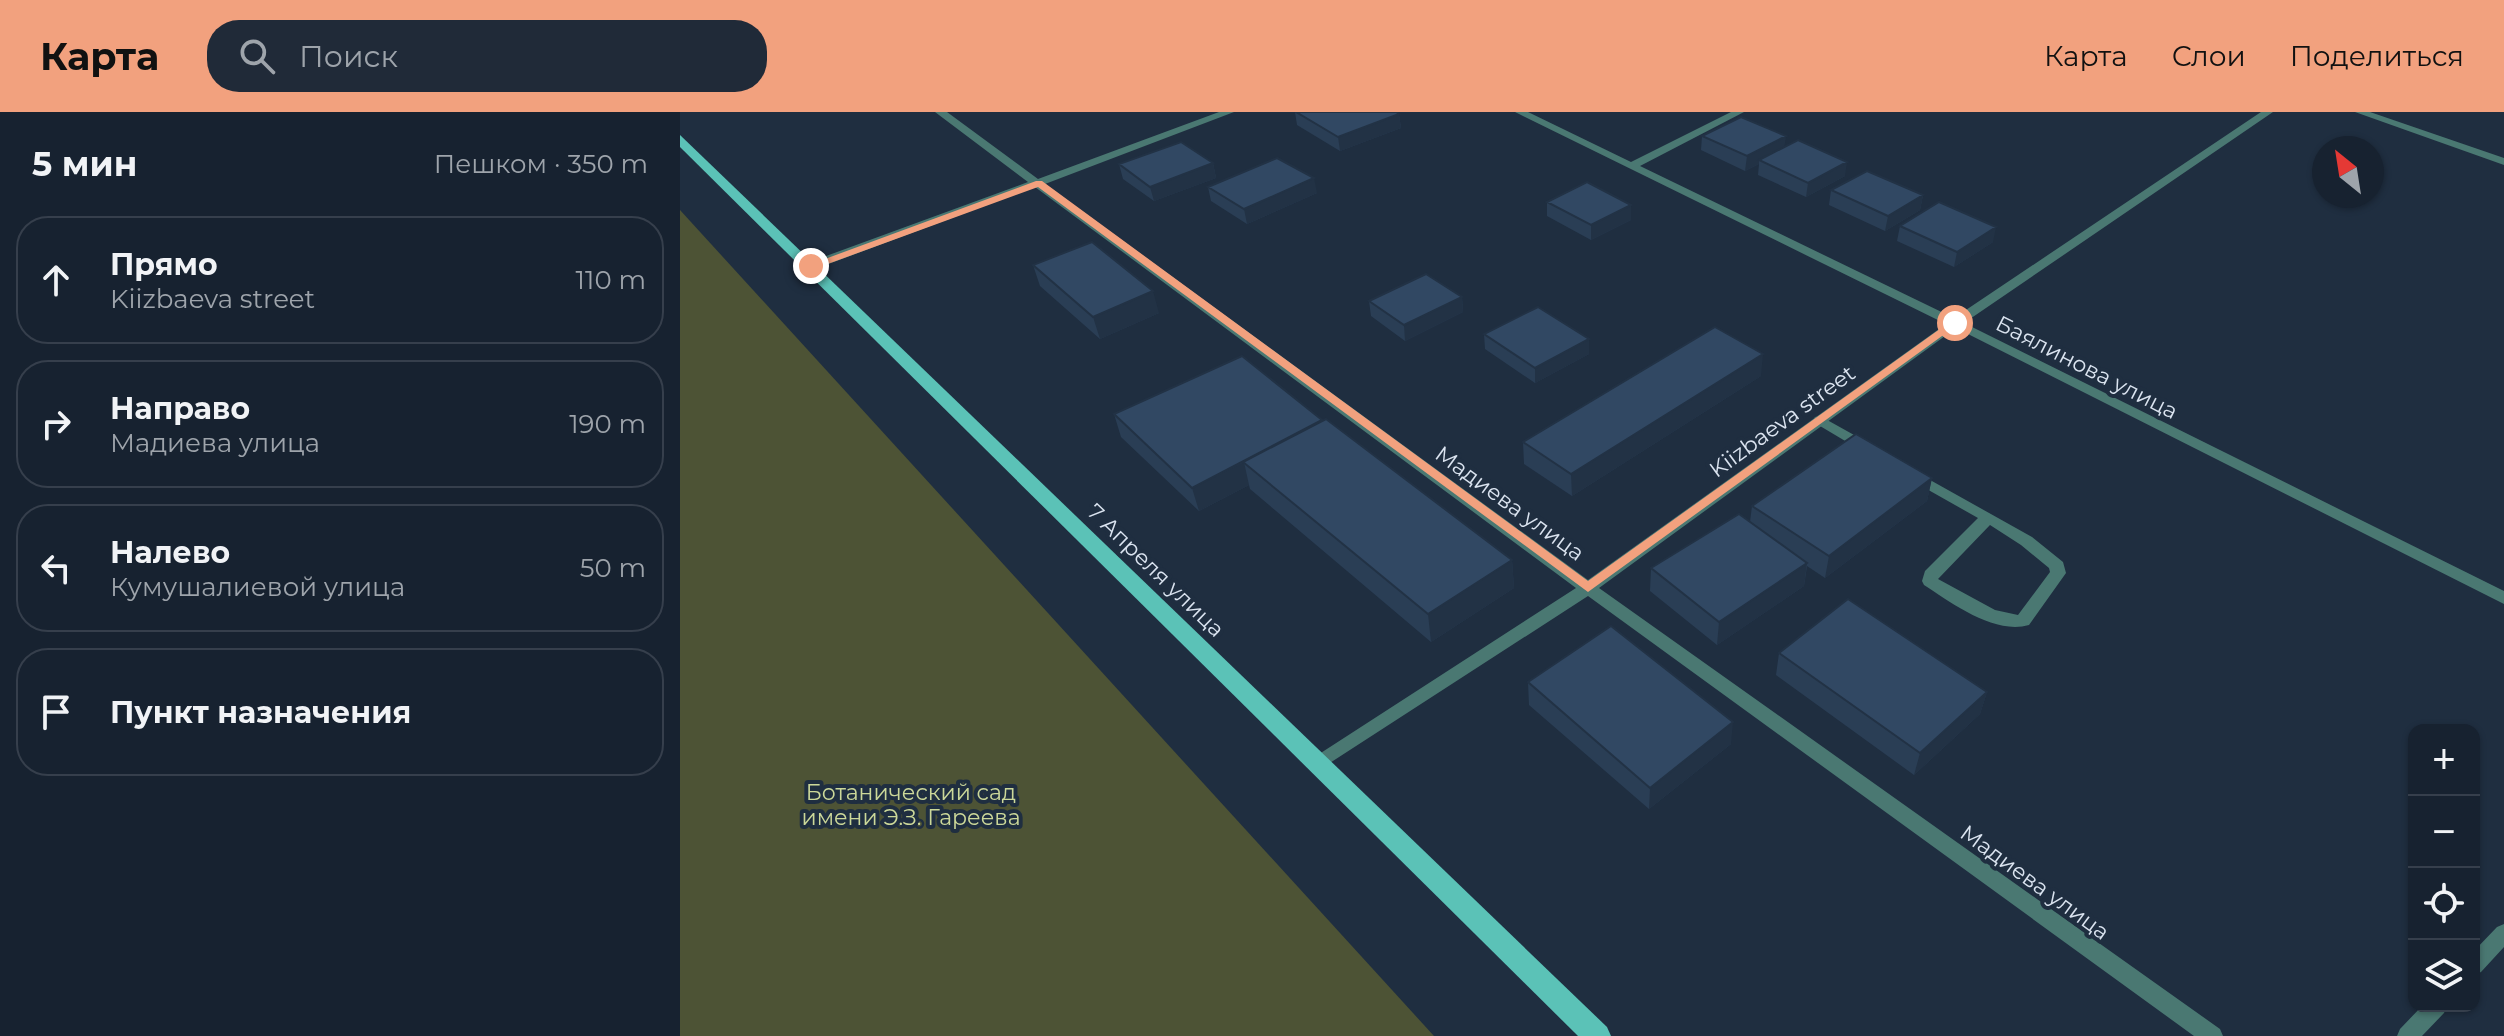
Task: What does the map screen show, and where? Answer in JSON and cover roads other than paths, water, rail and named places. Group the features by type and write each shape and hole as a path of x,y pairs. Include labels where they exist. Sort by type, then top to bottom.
{"main road":[{"name":"7 Апреля улица","path":"680,139 1597,1036"}],"street":[{"name":"Мадиева улица","path":"940,112 1588,588 2212,1036"},
{"path":"811,266 1229,112"},
{"name":"Баялинова улица","path":"1520,112 1955,323 2504,598"},
{"path":"1631,166 1739,112"},
{"name":"Kiizbaeva street","path":"1319,763 1588,588 1955,323 2268,112"},
{"path":"2360,112 2504,162"},
{"path":"1820,420 1987,519 2057,566 2058,573 2023,621 2018,623 2001,620 1929,578 1987,519"},
{"path":"2480,959 2504,933"},
{"path":"2408,1036 2430,1012"}],"park label":[{"name":"Ботанический сад имени Э.З. Гареева","path":"911,804"}]}
